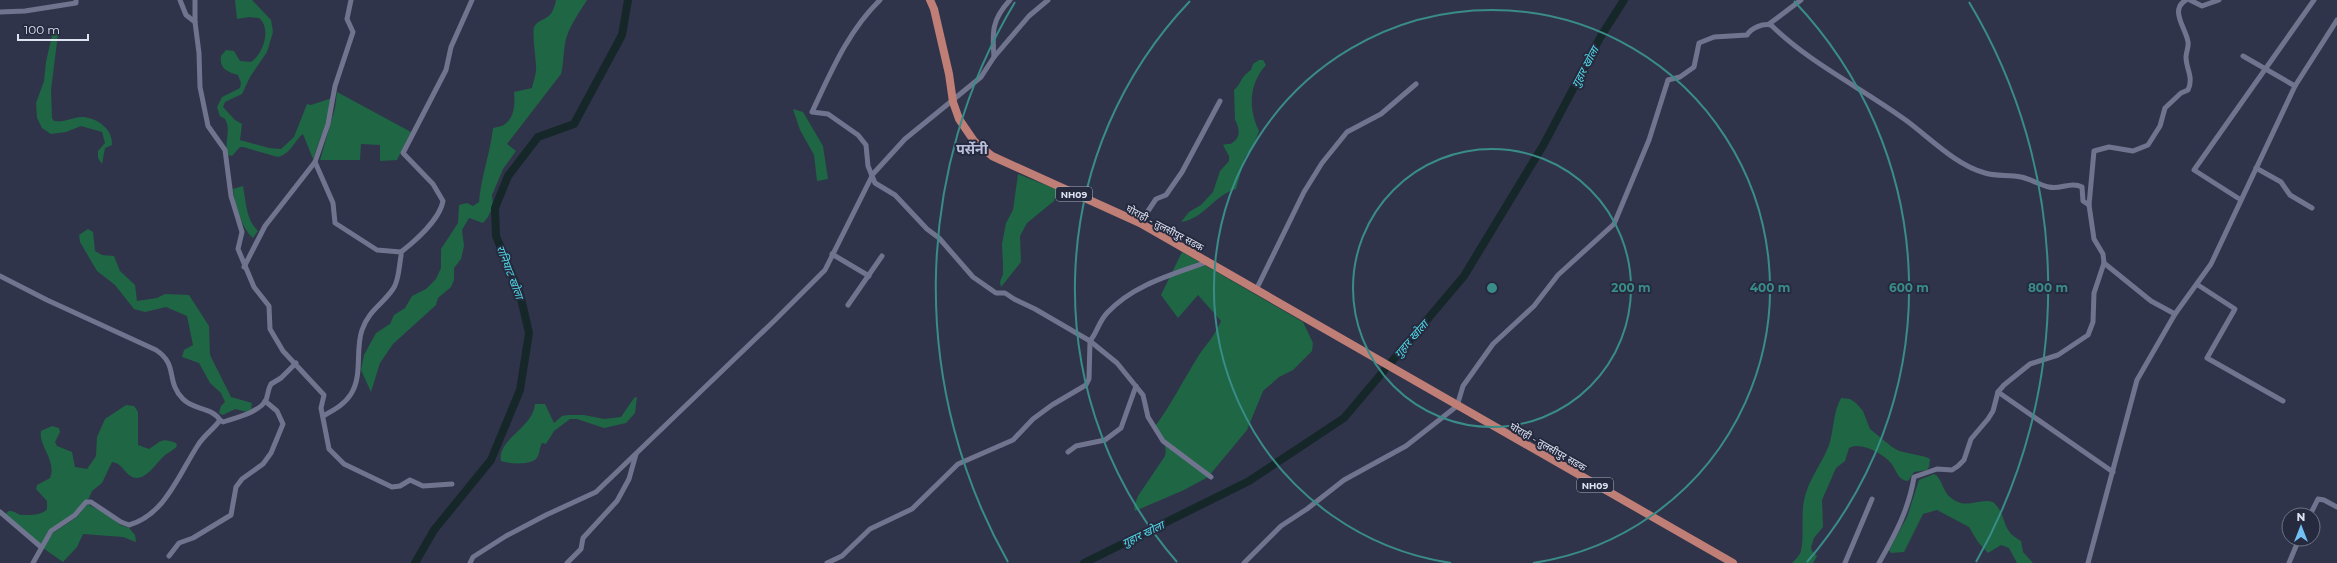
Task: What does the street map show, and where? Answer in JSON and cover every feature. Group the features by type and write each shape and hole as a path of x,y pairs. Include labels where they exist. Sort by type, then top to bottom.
{"main road":[{"name":"घोराही - तुलसीपुर सडक","path":"930,0 934,9 943,47 953,102 959,119 974,141 992,156 1140,224 1734,563"}],"street":[{"path":"0,12 62,6 76,3 76,0"},
{"path":"180,0 186,15 195,22"},
{"path":"195,0 195,22 199,52 200,87 205,117 208,126 225,150 232,202 242,232 238,249 244,267 254,287 269,306 270,329 283,351 296,363 324,395 321,408 329,449 344,464 392,488 400,486 410,480 422,486 452,484"},
{"path":"244,267 265,226 315,162 325,137 333,107 335,86 353,32 347,19 351,0"},
{"path":"323,416 342,406 352,393 356,379 357,353 362,331 372,310 393,289 399,272 401,252 426,228 442,208 443,201 433,184 403,153 446,70 451,46 472,0"},
{"path":"880,0 868,13 838,55 812,112 828,114 858,135 866,145 868,166 873,174 875,183 895,195 927,229 940,238 973,277 996,292 1009,294 1090,341 1117,363 1143,394 1148,417 1163,441 1211,477"},
{"path":"994,57 994,22 1010,0"},
{"path":"470,563 473,557 506,536 546,514 596,492 776,320 825,270 873,174 905,140 953,102 981,77 994,57 1029,16 1048,0"},
{"path":"1244,563 1281,526 1307,509 1344,480 1406,446 1457,406 1463,386 1493,344 1534,306 1558,275 1614,224 1649,140 1668,80 1680,77 1694,67 1699,43 1714,36 1747,35 1753,28 1769,24 1802,0"},
{"path":"1879,563 1903,519 1911,498 1914,477 1937,468 1952,470 1958,466 1964,460 1971,439 1993,411 1998,392 2019,371 2030,364 2058,355 2088,335 2093,322 2094,293 2104,263 2103,254 2094,239 2089,205 2094,151 2108,147 2133,151 2148,146 2160,126 2165,108 2181,93 2188,90 2191,82 2186,59 2189,44 2179,18 2178,10 2182,2 2186,0"},
{"path":"2190,0 2202,6 2219,0"},
{"path":"2241,200 2194,170 2314,0"},
{"path":"2088,563 2137,380 2175,314 2198,285 2211,264 2295,86 2337,21"},
{"path":"1769,24 1825,69 1908,121 1925,136 1969,166 1983,173 2000,177 2018,176 2028,178 2050,188 2077,185 2082,187 2083,201 2089,205"},
{"path":"2243,56 2295,86"},
{"path":"1256,290 1304,192 1322,163 1347,132 1381,114 1416,84"},
{"path":"1140,224 1156,199 1166,195 1182,172 1220,101"},
{"path":"315,162 333,203 335,223 377,250 401,252"},
{"path":"2256,168 2281,182 2290,195 2312,208"},
{"path":"832,254 869,276"},
{"path":"848,305 882,256"},
{"path":"827,563 842,556 870,529 912,509 958,464 1013,440 1033,419 1052,405 1086,385 1089,379 1090,341 1097,333 1101,320 1117,303 1131,292 1160,279 1207,262"},
{"path":"2104,263 2151,301 2175,314"},
{"path":"0,276 47,300 166,356 169,362 173,383 184,401 196,407 213,412 223,422 250,413 265,401 271,384 281,378 296,363"},
{"path":"2198,285 2235,310 2207,358 2283,400"},
{"path":"1068,452 1076,446 1105,440 1122,428 1136,386"},
{"path":"1998,392 2113,472"},
{"path":"170,556 178,543 193,538 231,515 236,487 242,479 263,464 271,453 283,424 277,411 265,401"},
{"path":"33,563 51,531 75,515 86,502 91,502 129,525 148,516 169,493 198,444 220,420"},
{"path":"567,563 581,549 583,538 617,501 629,478 636,453"},
{"path":"1845,563 1872,499"},
{"path":"2314,507 2318,499 2324,500 2337,507"},
{"path":"0,512 41,547"},
{"path":"2289,563 2296,547"}],"green space":[{"path":"235,0 252,0 271,20 273,32 267,52 250,77 242,94 225,102 223,107 235,120 242,124 240,140 269,148 281,149 294,137 307,104 311,105 332,98 332,106 313,159 303,134 286,153 278,157 243,147 240,147 232,156 228,155 226,146 228,128 225,119 220,116 217,107 222,97 240,88 241,83 238,75 223,67 221,64 221,56 226,50 234,51 240,61 251,62 259,53 265,35 265,28 259,18 249,17 237,19"},
{"path":"556,0 587,0 575,19 568,34 565,43 561,74 507,144 516,151 503,169 492,195 493,206 488,217 483,223 469,218 462,230 464,246 461,259 454,268 454,280 451,287 438,298 436,305 393,344 380,363 371,392 361,370 364,355 376,333 390,324 394,315 405,308 412,296 426,289 436,279 441,268 441,249 458,223 459,205 467,203 473,206 479,202 493,128 504,125 511,118 513,114 514,92 532,88 536,69 533,35 534,27 539,21 549,16"},
{"path":"53,31 58,34 51,90 52,118 54,121 58,121 84,117 95,120 104,126 108,130 112,140 112,145 105,148 102,164 98,158 98,151 105,143 102,132 81,126 66,132 51,134 42,128 37,118 36,103 44,81 46,62"},
{"path":"1259,60 1263,60 1266,65 1260,72 1253,88 1252,105 1255,122 1259,131 1253,146 1245,157 1236,189 1221,196 1203,212 1189,220 1181,222 1189,212 1201,205 1213,192 1220,171 1229,161 1229,156 1223,145 1231,144 1235,141 1239,132 1235,120 1234,90 1244,76 1251,70 1253,64"},
{"path":"337,92 411,132 397,160 380,161 380,145 361,144 360,160 320,160 335,108"},
{"path":"793,109 803,112 823,146 828,179 817,181 814,155 800,130"},
{"path":"1018,174 1058,190 1054,201 1027,223 1020,236 1021,262 1001,287 1000,282 1003,274 1002,244 1006,223 1013,210"},
{"path":"243,186 251,222 258,231 253,238 242,222 234,195 233,189"},
{"path":"88,229 93,232 95,251 102,255 114,256 120,271 135,285 137,301 157,298 165,294 189,295 209,326 210,355 231,397 252,403 251,410 247,412 235,409 223,415 219,413 221,406 225,402 221,393 210,383 199,363 182,357 184,350 193,345 187,316 166,307 145,312 134,309 115,285 97,271 80,242 79,235"},
{"path":"1182,252 1303,322 1313,343 1312,351 1293,370 1279,377 1263,391 1247,430 1208,477 1184,490 1135,511 1134,506 1138,496 1165,456 1166,452 1161,438 1153,429 1221,321 1198,295 1178,318 1161,295"},
{"path":"637,397 635,413 626,423 604,428 577,419 570,419 554,431 546,444 542,443 538,456 533,461 509,463 501,461 501,453 504,446 528,420 533,412 535,404 545,404 554,423 562,416 568,415 584,415 604,419 621,417 634,398"},
{"path":"1841,398 1850,399 1856,403 1863,411 1870,429 1892,447 1899,451 1930,459 1929,467 1927,470 1914,472 1908,481 1899,477 1890,462 1882,455 1865,447 1854,446 1849,448 1845,461 1836,468 1822,500 1823,527 1814,538 1811,547 1812,551 1817,556 1813,563 1792,563 1799,556 1801,551 1803,505 1809,484 1829,445 1836,409"},
{"path":"126,405 134,406 138,412 138,445 149,449 161,441 167,440 176,443 177,446 164,456 149,472 139,478 134,478 129,475 120,465 112,462 102,483 92,491 89,498 76,512 48,531 41,545 5,514 11,511 22,515 33,515 40,514 47,509 47,501 36,489 37,485 50,478 52,471 42,442 41,431 52,426 59,428 60,432 55,442 57,446 72,452 75,467 87,469 96,456 97,437 105,419"},
{"path":"1934,474 1940,480 1948,495 1958,502 1967,504 1984,501 1993,502 1998,507 2010,532 2021,541 2023,552 2033,563 2017,563 2009,548 2001,545 1988,553 1978,542 1969,527 1937,510 1923,514 1904,552 1891,553 1889,550 1907,517 1919,480"},
{"path":"87,504 107,514 120,525 129,528 135,535 136,542 123,537 83,534 77,547 63,562 43,548 53,533 77,517"}],"waterway":[{"name":"रानिघाट खोला","path":"415,563 434,530 491,460 520,390 529,333 520,294 496,236 495,208 508,176 538,137 574,124 622,35 628,0"},
{"name":"गुहार खोला","path":"1084,563 1249,481 1344,418 1464,276 1544,144 1601,36 1624,0"}],"district":[{"name":"पर्सेनी","path":"972,149"}]}
